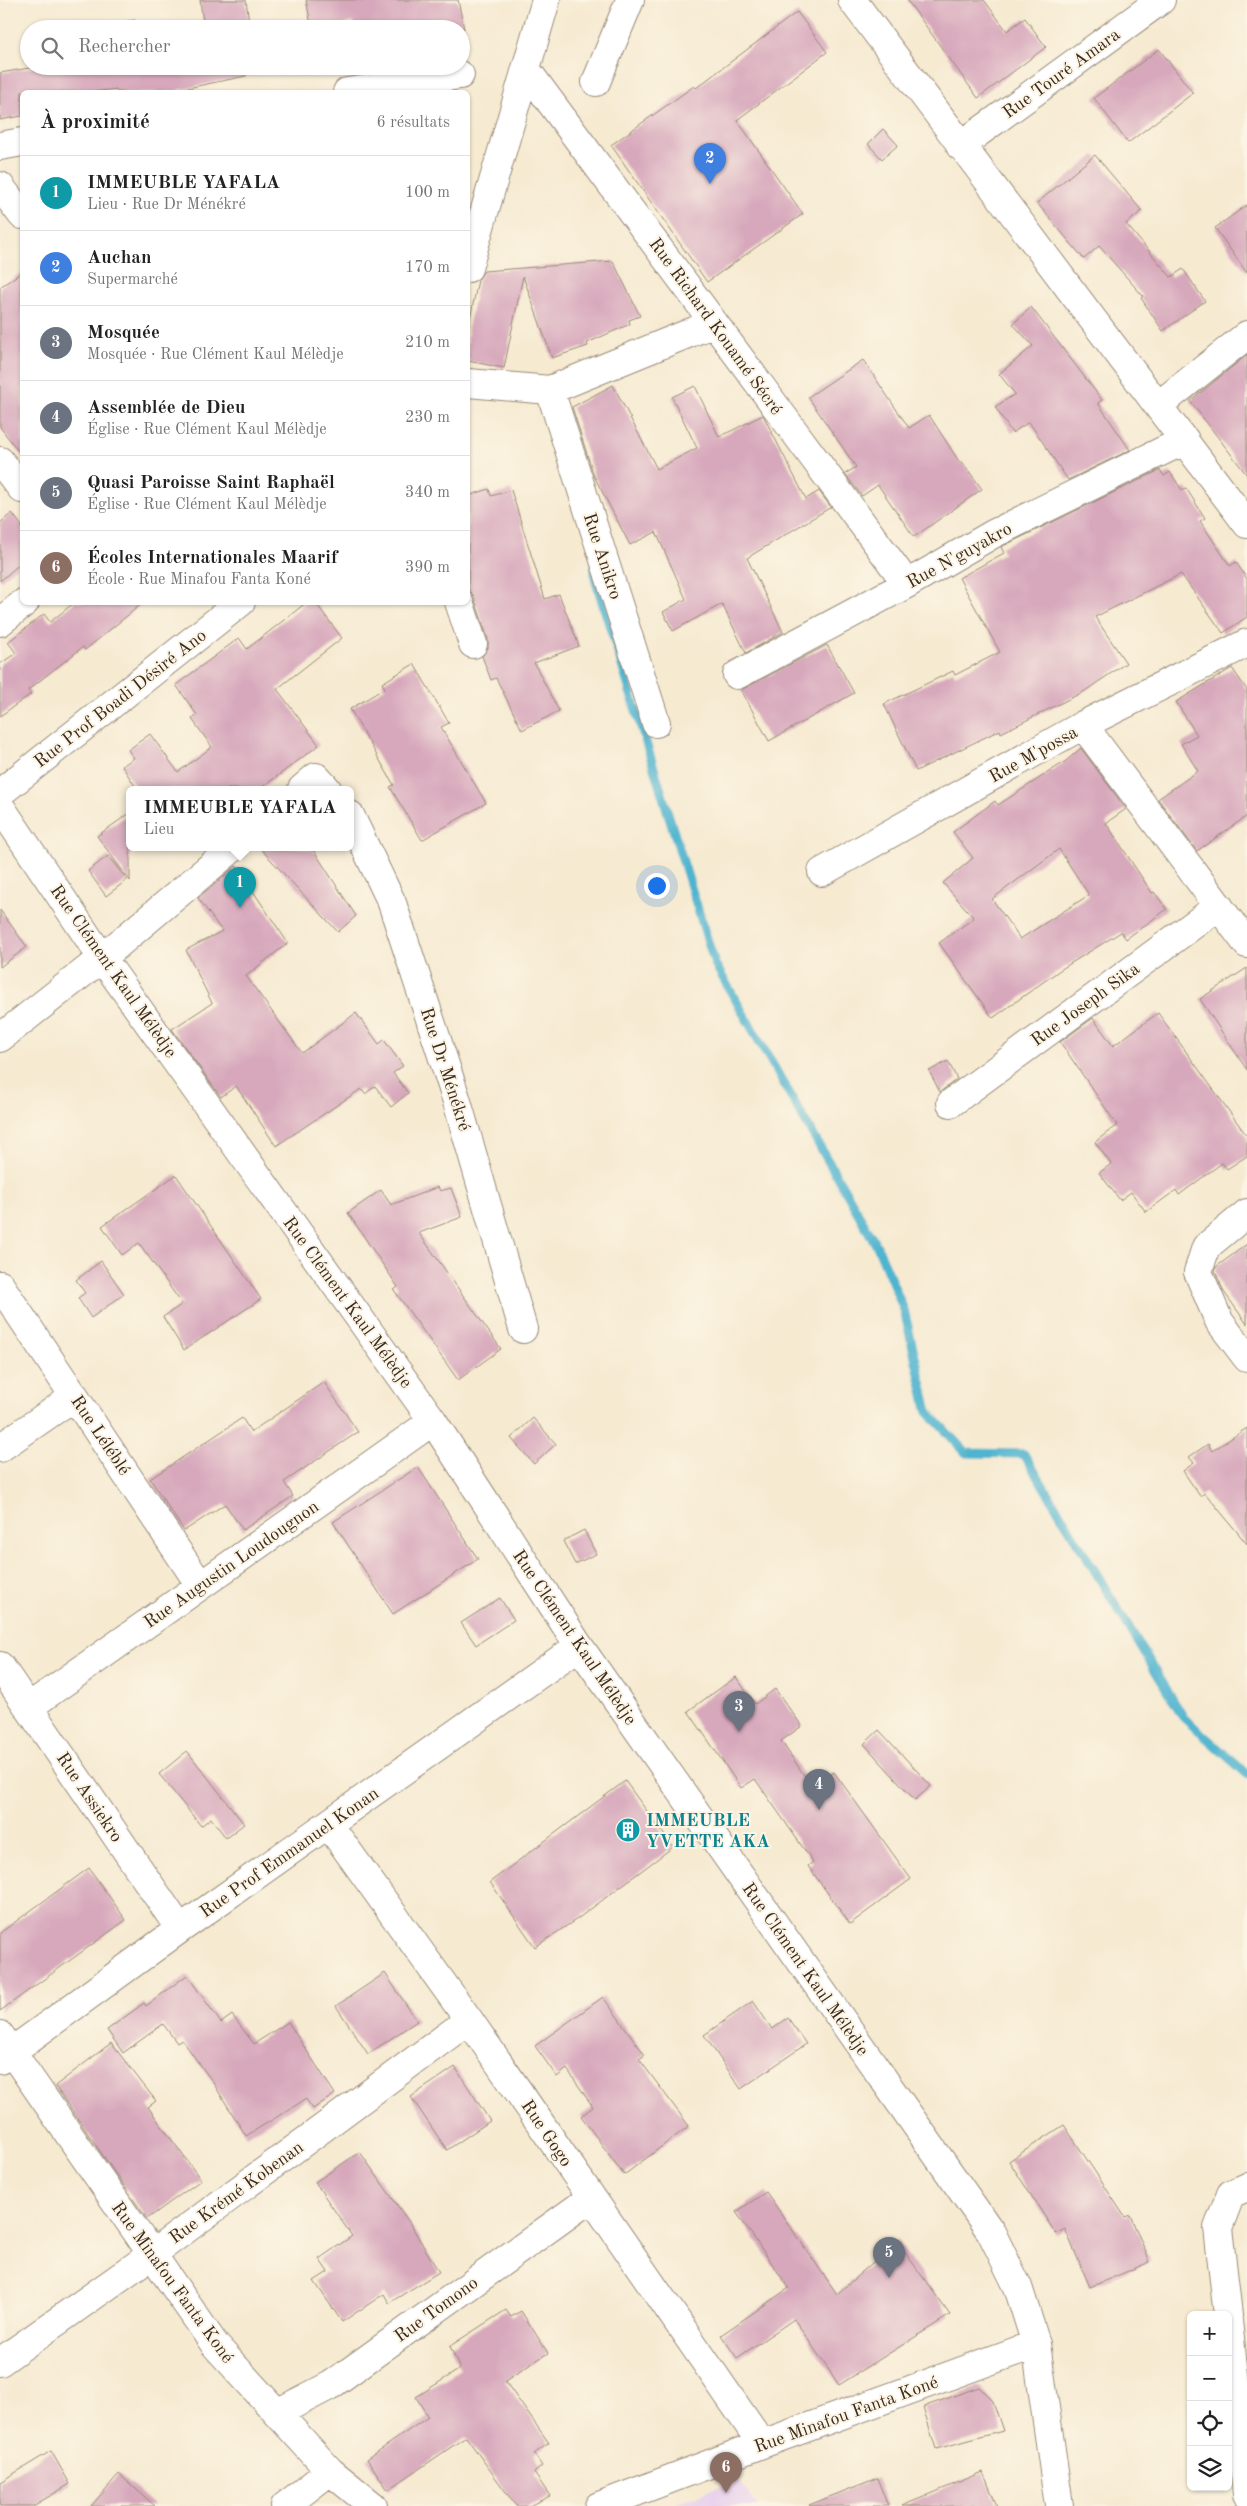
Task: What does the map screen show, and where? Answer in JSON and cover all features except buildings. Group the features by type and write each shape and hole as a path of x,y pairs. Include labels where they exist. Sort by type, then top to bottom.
{"street":[{"path":"470,261 505,135 546,0"},
{"path":"596,82 630,0"},
{"path":"852,0 960,146 1247,524"},
{"name":"Rue Touré Amara","path":"960,146 1161,0"},
{"name":"Rue Richard Kouamé Sécré","path":"526,69 907,584"},
{"path":"360,90 460,75"},
{"path":"0,146 20,142"},
{"path":"0,186 20,213"},
{"path":"470,383 550,390 714,323"},
{"path":"1159,406 1247,335"},
{"name":"Rue Anikro","path":"550,390 656,723"},
{"name":"Rue N'guyakro","path":"737,675 907,584 993,534 1185,440"},
{"path":"0,461 20,486"},
{"path":"0,622 21,605"},
{"name":"Rue Prof Boadi Désiré Ano","path":"0,793 236,605"},
{"path":"460,605 473,644"},
{"name":"Rue M'possa","path":"822,872 1083,726 1247,643"},
{"path":"1083,726 1247,944"},
{"path":"306,786 316,777 324,786"},
{"name":"Rue Clément Kaul Mélèdje","path":"0,806 102,958 433,1421 579,1646 991,2232 1018,2287 1036,2344 1059,2506"},
{"name":"Rue Dr Ménékré","path":"354,823 392,904 456,1098 523,1329"},
{"path":"0,1038 102,958 229,851"},
{"name":"Rue Joseph Sika","path":"951,1102 1218,906"},
{"path":"1247,1213 1206,1246 1198,1272 1219,1321 1247,1358"},
{"name":"Rue Léléblé","path":"0,1285 200,1585"},
{"path":"0,1448 75,1396"},
{"name":"Rue Augustin Loudougnon","path":"29,1707 433,1421"},
{"name":"Rue Prof Emmanuel Konan","path":"4,2049 329,1825 579,1646"},
{"name":"Rue Assiekro","path":"0,1666 180,1929"},
{"name":"Rue Gogo","path":"329,1825 469,2020 762,2444"},
{"name":"Rue Krémé Kobenan","path":"0,2362 151,2255 469,2020"},
{"name":"Rue Minafou Fanta Koné","path":"4,2049 215,2345 330,2471 372,2506"},
{"path":"1228,2311 1218,2228 1231,2194 1247,2187"},
{"name":"Rue Tomono","path":"277,2413 331,2385 591,2198"},
{"name":"Rue Minafou Fanta Koné","path":"599,2506 1036,2344"},
{"path":"1232,2348 1243,2423 1247,2494"},
{"path":"285,2506 330,2471"}],"shaded area":[{"path":"737,2479 758,2506 670,2506 692,2498"}],"waterway":[{"path":"595,566 595,579 715,964 878,1248 904,1310 928,1412 966,1453 1024,1454 1184,1718 1247,1774"}],"place":[{"name":"Auchan","path":"710,184"},
{"name":"IMMEUBLE YAFALA","path":"240,908"},
{"name":"Mosquée","path":"739,1732"},
{"name":"Assemblée de Dieu","path":"819,1810"},
{"name":"IMMEUBLE YVETTE AKA","path":"628,1830"},
{"name":"Quasi Paroisse Saint Raphaël","path":"889,2278"},
{"name":"Écoles Internationales Maarif","path":"726,2493"}]}
